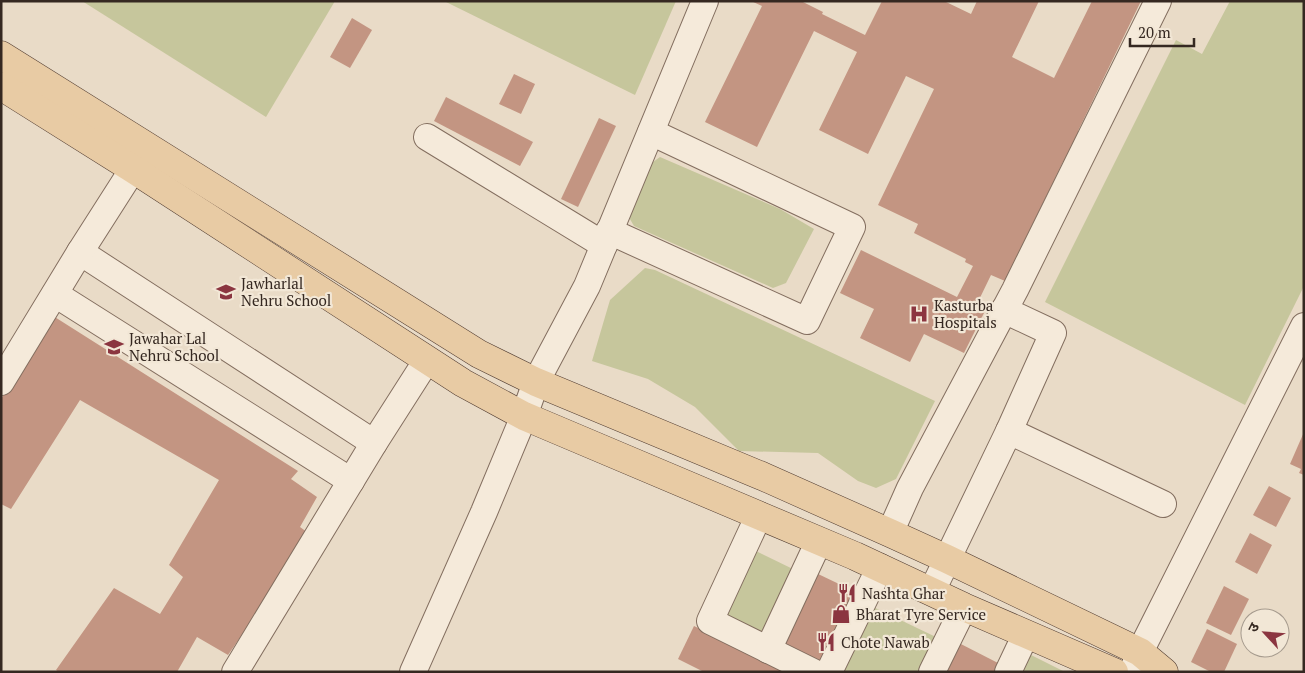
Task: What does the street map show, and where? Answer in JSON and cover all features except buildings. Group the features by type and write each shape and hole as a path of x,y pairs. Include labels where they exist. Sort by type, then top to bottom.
{"main road":[{"path":"1,55 479,354 536,382 762,476 947,559 1136,662 1164,672"},
{"path":"1,86 133,169 463,383 524,416 880,567 1026,634 1086,666 1114,672"},
{"path":"855,556 880,529"}],"street":[{"path":"413,672 484,512 536,382 588,286 606,238 705,1"},
{"path":"880,529 910,488 1004,310 1158,1"},
{"path":"427,137 606,238 806,321 852,227 651,132"},
{"path":"1,382 133,169"},
{"path":"80,252 374,443"},
{"path":"54,294 351,481"},
{"path":"932,591 1009,431 1053,333 1004,310"},
{"path":"1136,662 1304,326"},
{"path":"235,672 374,443 427,360"},
{"path":"1009,431 1163,504"},
{"path":"759,515 710,621 813,672"},
{"path":"768,650 819,541"},
{"path":"829,672 880,567"},
{"path":"932,672 964,606"},
{"path":"1008,672 1026,634"}],"green space":[{"path":"82,1 335,1 266,117"},
{"path":"444,1 676,1 635,95"},
{"path":"1230,1 1304,1 1304,286 1245,405 1045,302 1176,40 1202,54"},
{"path":"660,157 780,209 814,229 786,283 773,288 634,226 627,214 646,167"},
{"path":"645,268 655,270 935,401 896,479 876,488 858,481 818,453 739,451 695,407 648,379 592,361 610,300"},
{"path":"754,550 797,571 765,637 722,616"},
{"path":"869,605 938,638 922,672 837,672"},
{"path":"1029,654 1065,672 1021,672"}],"place":[{"name":"Jawharlal Nehru School","path":"226,292"},
{"name":"Kasturba Hospitals","path":"919,314"},
{"name":"Jawahar Lal Nehru School","path":"114,347"},
{"name":"Nashta Ghar","path":"847,593"},
{"name":"Bharat Tyre Service","path":"841,614"},
{"name":"Chote Nawab","path":"826,642"}]}
